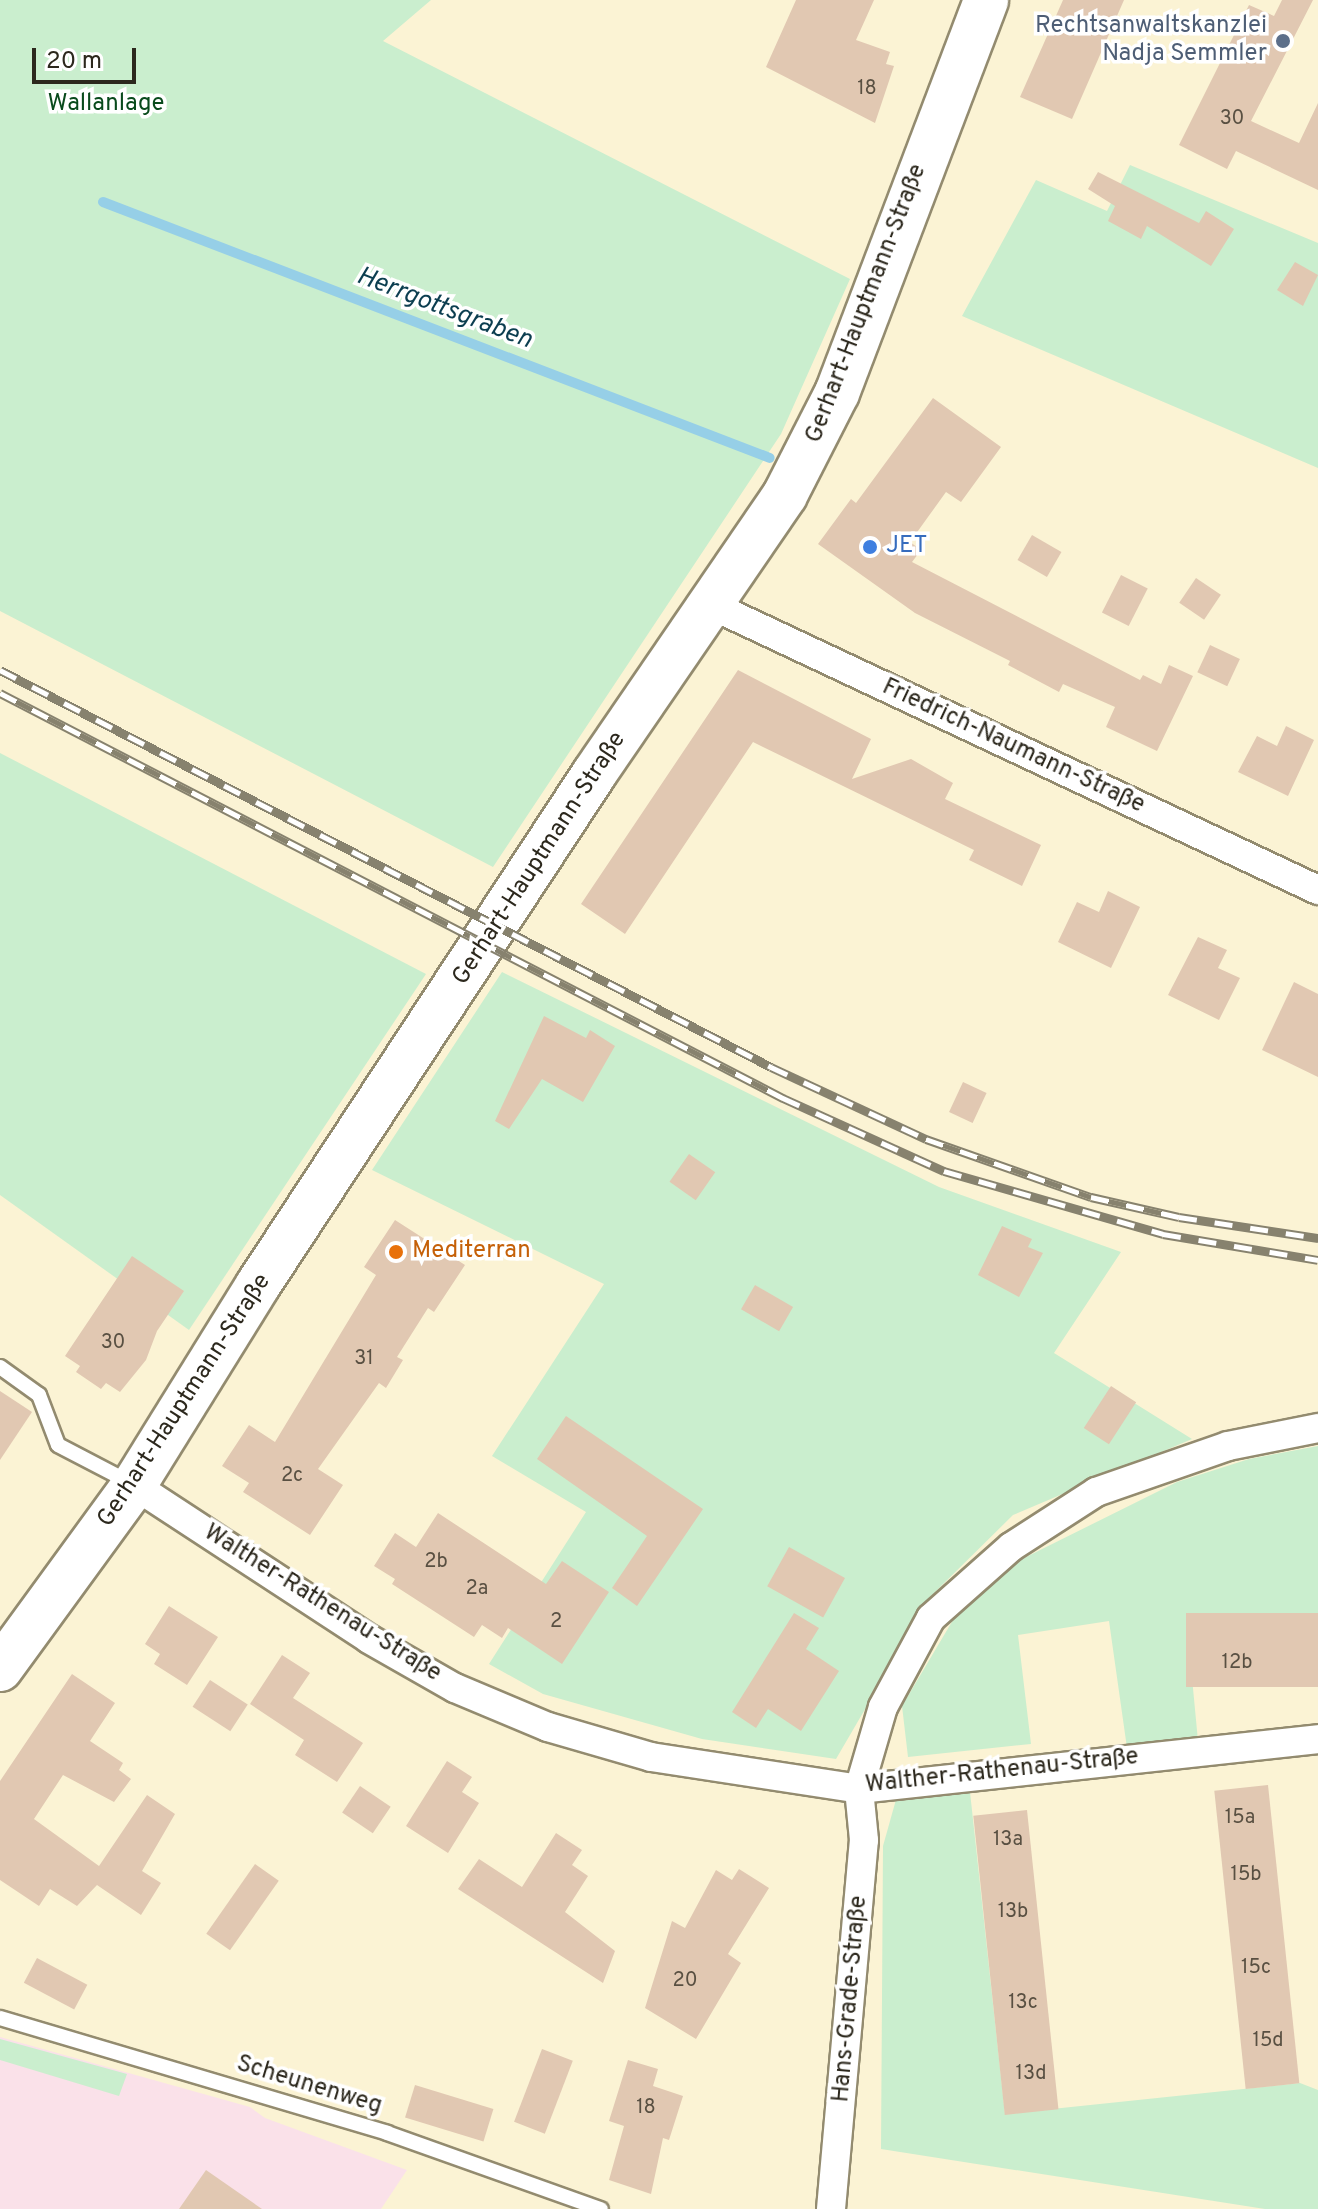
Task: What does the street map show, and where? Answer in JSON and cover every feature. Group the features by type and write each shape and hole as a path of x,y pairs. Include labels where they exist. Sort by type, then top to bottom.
{"main road":[{"name":"Gerhart-Hauptmann-Straße","path":"0,1669 134,1485 258,1285 812,448 986,0"}],"street":[{"name":"Friedrich-Naumann-Straße","path":"709,604 1318,890"},
{"path":"859,1789 883,1707 931,1618 1011,1547 1096,1492 1228,1446 1318,1428"},
{"name":"Walther-Rathenau-Straße","path":"134,1485 369,1639 455,1688 535,1721 651,1757 859,1789 1318,1739"},
{"name":"Hans-Grade-Straße","path":"831,2209 864,1840 859,1789"}],"lane":[{"path":"0,1367 39,1395 58,1445 134,1485"},
{"name":"Scheunenweg","path":"0,2018 387,2133 601,2209"}],"shaded area":[{"path":"0,2037 250,2107 265,2118 407,2170 381,2209 0,2209"}],"green space":[{"name":"Wallanlage","path":"0,0 431,0 383,41 850,279 781,434 493,867 0,611"},
{"path":"1130,165 1318,243 1318,468 962,316 1036,180 1107,211"},
{"path":"0,753 426,974 189,1330 0,1195"},
{"path":"502,972 939,1187 1121,1252 1054,1353 1192,1439 1013,1515 931,1596 836,1759 702,1739 543,1694 489,1664 586,1512 492,1456 604,1284 372,1170"},
{"path":"1318,1446 1318,1613 1216,1618 1187,1625 1198,1741 1127,1748 1109,1621 1018,1635 1031,1744 908,1757 902,1706 953,1620 1018,1561 1177,1482 1249,1459"},
{"path":"970,1792 1005,2114 1300,2083 1318,2090 1318,2209 1265,2209 881,2149 883,1846 897,1796"},
{"path":"0,2039 127,2074 119,2096 0,2060"}],"building":[{"path":"796,0 874,0 856,40 890,52 886,64 894,66 875,123 766,67"},
{"path":"1063,0 1124,0 1072,119 1020,97"},
{"path":"1282,0 1313,0 1251,121 1299,143 1318,103 1318,190 1236,151 1227,169 1179,145 1249,5 1274,16"},
{"path":"1098,172 1199,223 1206,211 1234,229 1211,266 1147,226 1141,239 1108,221 1115,206 1088,189"},
{"path":"1295,262 1318,275 1303,306 1277,290"},
{"path":"933,398 1001,447 961,502 946,492 910,542 921,550 912,562 1140,680 1143,675 1161,684 1169,665 1193,676 1157,751 1106,727 1115,707 1063,684 1059,692 1008,665 1010,661 915,613 818,544 851,499 856,503"},
{"path":"1032,535 1061,552 1047,577 1018,560"},
{"path":"1121,575 1148,589 1129,626 1102,612"},
{"path":"1196,578 1221,595 1204,620 1179,603"},
{"path":"1210,645 1240,659 1227,686 1197,672"},
{"path":"738,670 871,739 852,779 911,759 953,783 945,799 1041,845 1022,886 969,860 974,850 753,742 625,934 581,904"},
{"path":"1286,726 1314,740 1288,796 1238,772 1257,736 1277,746"},
{"path":"1108,891 1140,907 1111,968 1058,942 1077,902 1099,912"},
{"path":"1198,937 1227,950 1218,968 1240,978 1219,1020 1168,995"},
{"path":"1294,982 1318,994 1318,1077 1262,1050"},
{"path":"544,1016 586,1038 590,1030 615,1046 583,1102 542,1079 509,1129 495,1121"},
{"path":"963,1082 987,1093 973,1123 949,1112"},
{"path":"689,1154 715,1172 696,1200 669,1182"},
{"path":"395,1220 465,1265 434,1312 428,1308 397,1357 403,1360 386,1388 379,1383 318,1469 343,1485 310,1535 243,1492 249,1483 222,1466 249,1425 275,1442 376,1275 364,1267"},
{"path":"1002,1226 1032,1239 1028,1247 1043,1253 1019,1297 978,1275"},
{"path":"132,1256 184,1291 157,1331 146,1360 120,1392 106,1383 101,1389 76,1372 80,1366 65,1356"},
{"path":"755,1285 793,1307 779,1331 741,1309"},
{"path":"1111,1386 1136,1402 1109,1444 1084,1428"},
{"path":"0,1391 32,1412 0,1460"},
{"path":"566,1416 703,1509 637,1606 612,1588 647,1536 537,1459"},
{"path":"438,1513 546,1584 562,1561 609,1592 562,1664 508,1628 502,1638 482,1625 474,1637 392,1584 395,1579 374,1566 395,1533 416,1547"},
{"path":"789,1547 845,1578 823,1617 767,1586"},
{"path":"169,1606 218,1637 187,1685 154,1664 160,1654 145,1644"},
{"path":"794,1613 819,1628 806,1649 839,1671 801,1731 768,1709 756,1728 732,1712"},
{"path":"1186,1613 1318,1613 1318,1687 1186,1687"},
{"path":"282,1655 310,1673 293,1698 363,1743 337,1782 295,1755 304,1740 250,1704"},
{"path":"72,1674 115,1703 90,1741 123,1763 119,1770 131,1779 114,1802 63,1775 34,1819 99,1866 147,1795 175,1814 142,1871 161,1883 141,1915 97,1885 77,1906 50,1889 39,1906 0,1880 0,1781"},
{"path":"210,1680 248,1705 230,1731 193,1707"},
{"path":"447,1761 472,1777 462,1792 479,1803 448,1853 406,1826"},
{"path":"1268,1785 1299,2083 1246,2089 1214,1791"},
{"path":"360,1786 391,1807 373,1833 342,1813"},
{"path":"1027,1810 1058,2109 1005,2115 973,1816"},
{"path":"556,1833 582,1850 572,1865 588,1876 565,1912 615,1951 603,1983 458,1889 479,1859 522,1887"},
{"path":"255,1864 279,1881 230,1950 206,1934"},
{"path":"739,1869 769,1888 728,1954 741,1963 696,2039 645,2008 672,1921 685,1928 716,1870 732,1880"},
{"path":"37,1958 87,1985 74,2009 24,1983"},
{"path":"542,2049 573,2061 545,2134 514,2122"},
{"path":"628,2060 658,2069 653,2086 683,2096 669,2140 663,2138 651,2194 609,2180 624,2126 609,2121"},
{"path":"415,2085 493,2109 483,2141 405,2118"},
{"path":"206,2170 262,2209 179,2209"}],"waterway":[{"name":"Herrgottsgraben","path":"103,202 770,458"}],"railway":[{"path":"0,670 771,1067 926,1139 1091,1197 1179,1217 1318,1238"},
{"path":"0,693 783,1098 944,1171 1163,1234 1318,1260"}],"place":[{"name":"Rechtsanwaltskanzlei Nadja Semmler","path":"1283,41"},
{"name":"JET","path":"870,547"},
{"name":"Mediterran","path":"396,1252"}]}
